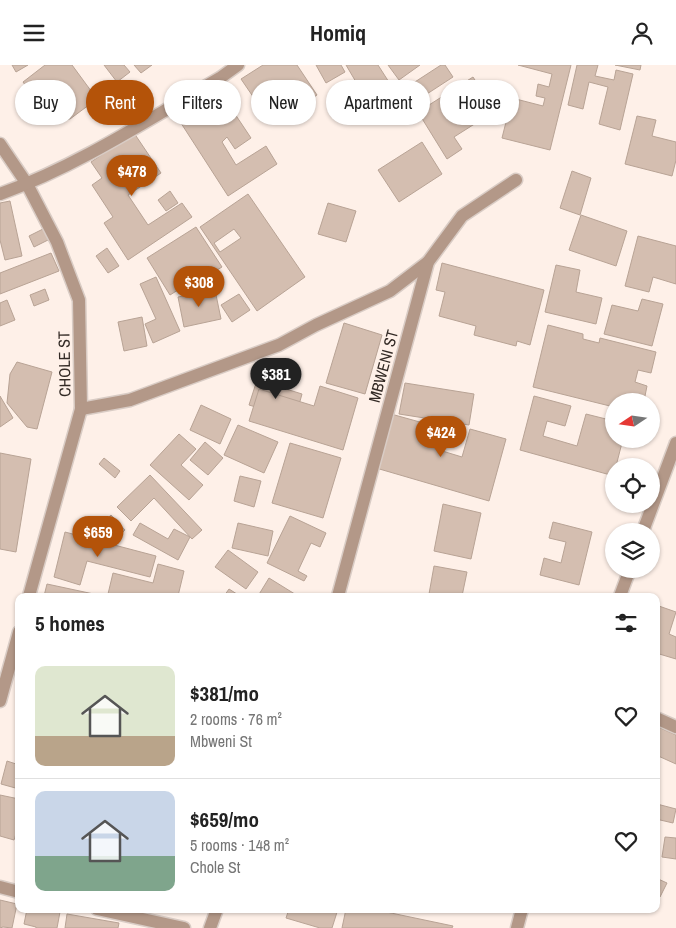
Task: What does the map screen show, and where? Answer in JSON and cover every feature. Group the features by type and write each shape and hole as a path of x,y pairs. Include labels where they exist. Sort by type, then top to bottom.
{"street":[{"path":"0,194 27,185 82,158 220,78 238,65"},
{"name":"CHOLE ST","path":"0,144 27,185 57,242 79,300 80,409 30,593"},
{"name":"MBWENI ST","path":"339,593 428,262 462,216 516,180"},
{"path":"80,409 130,400 280,345 316,325 390,291 428,262"},
{"path":"647,523 676,443"},
{"path":"621,593 627,578"},
{"path":"0,701 15,647"},
{"path":"660,720 676,727"},
{"path":"0,887 15,891"},
{"path":"115,913 184,928"},
{"path":"210,928 216,913"},
{"path":"517,928 521,913"}],"building":[{"path":"12,65 28,65 16,72"},
{"path":"45,65 72,65 86,84 86,107 76,115 76,80 26,80"},
{"path":"104,65 124,65 130,72 120,80 115,80"},
{"path":"134,65 152,65 141,73"},
{"path":"263,65 297,65 307,80 251,80 251,94 241,79"},
{"path":"316,65 341,65 345,72 331,80 326,80 326,83"},
{"path":"346,65 378,65 388,80 355,80"},
{"path":"388,65 420,65 399,80"},
{"path":"441,65 445,65 453,77 448,80 440,80 440,85 430,92 430,80 418,80"},
{"path":"518,65 571,65 550,150 502,138 505,125 519,125 519,100 543,106 545,98 536,96 538,84 549,87 552,74"},
{"path":"577,65 598,65 595,76 614,80 616,70 633,74 620,130 599,124 608,87 589,82 583,109 568,105"},
{"path":"615,65 641,65 640,70"},
{"path":"440,98 440,125 473,125 454,137 462,149 447,159 426,125 430,125 430,104"},
{"path":"637,116 656,120 652,136 676,142 676,160 672,176 625,164"},
{"path":"241,123 251,138 235,149 227,137 222,142 236,165 266,146 277,164 228,196 182,125 241,125"},
{"path":"134,133 161,173 128,195 148,225 182,203 192,217 128,260 104,223 113,217 92,185 102,178 91,162"},
{"path":"422,142 442,174 399,202 378,170"},
{"path":"572,171 591,178 580,215 560,208"},
{"path":"170,191 178,203 166,211 158,200"},
{"path":"248,194 305,277 257,311 200,227","holes":["234,229 241,238 220,252 214,243"]},
{"path":"10,201 22,256 5,260 0,240 0,203"},
{"path":"328,203 356,211 346,242 318,234"},
{"path":"581,215 627,231 616,266 569,250"},
{"path":"47,227 52,238 34,247 29,236"},
{"path":"196,227 222,267 199,281 197,278 170,295 147,258"},
{"path":"638,236 676,246 676,284 653,277 649,292 625,286"},
{"path":"107,248 119,266 108,273 96,256"},
{"path":"51,253 59,271 0,294 0,273"},
{"path":"442,263 544,290 530,345 517,341 516,346 474,335 476,326 439,316 445,292 436,290"},
{"path":"556,265 580,270 576,292 602,298 596,324 545,312"},
{"path":"156,277 180,331 153,343 145,324 156,319 140,284"},
{"path":"45,289 49,300 34,306 30,295"},
{"path":"215,290 221,319 184,327 178,297"},
{"path":"239,294 250,310 232,322 221,305"},
{"path":"642,299 663,304 652,346 604,334 612,305 638,311"},
{"path":"7,300 15,320 0,326 0,303"},
{"path":"142,317 147,346 124,351 118,322"},
{"path":"344,323 382,335 365,394 326,383"},
{"path":"548,325 583,334 583,339 599,343 600,338 656,352 651,373 638,370 635,382 647,386 646,393 605,393 605,405 533,387"},
{"path":"17,362 52,372 37,429 27,427 7,403 10,374"},
{"path":"257,380 302,394 295,419 249,405"},
{"path":"405,383 474,394 469,425 399,414"},
{"path":"320,386 358,398 343,450 249,421 259,389 314,406"},
{"path":"0,396 13,418 0,427"},
{"path":"534,396 571,406 565,426 547,421 543,436 577,446 586,414 605,419 605,448 621,448 618,458 605,458 605,474 520,450"},
{"path":"201,405 231,419 220,444 190,430"},
{"path":"391,414 445,429 439,450 462,457 470,429 506,439 489,501 376,468"},
{"path":"238,425 278,442 264,473 224,455"},
{"path":"179,434 196,449 181,465 203,485 189,500 150,465"},
{"path":"205,442 223,458 208,475 190,460"},
{"path":"290,443 341,458 323,518 272,503"},
{"path":"0,453 31,459 16,552 0,549"},
{"path":"104,458 120,471 115,478 99,464"},
{"path":"150,475 202,530 192,539 154,498 131,521 117,507"},
{"path":"240,476 261,481 254,507 234,501"},
{"path":"443,504 481,513 471,559 434,551"},
{"path":"111,515 125,530 113,541 99,526"},
{"path":"290,516 326,533 320,547 311,543 298,571 307,576 304,581 267,563"},
{"path":"553,522 592,532 579,585 540,575 544,558 561,563 566,542 549,538"},
{"path":"140,523 168,539 174,529 190,537 178,560 133,535"},
{"path":"238,523 273,531 268,556 232,548"},
{"path":"65,532 156,556 150,577 87,561 80,585 54,577"},
{"path":"228,550 258,572 246,589 215,567"},
{"path":"158,564 184,571 179,593 108,593 113,573 153,583"},
{"path":"434,566 467,572 463,593 429,593"},
{"path":"269,578 293,593 260,593"},
{"path":"47,584 89,593 45,593"},
{"path":"229,589 235,593 226,593"},
{"path":"660,606 676,612 669,634 676,637 676,659 660,654"},
{"path":"660,728 676,735 676,764 660,757"},
{"path":"7,761 15,764 15,788 1,784"},
{"path":"0,795 15,798 15,837 14,840 0,836"},
{"path":"660,805 676,809 673,823 660,820"},
{"path":"665,837 676,838 676,859 662,857"},
{"path":"660,880 667,883 660,897"},
{"path":"0,900 15,904 12,928 0,928"},
{"path":"26,913 60,913 57,928 36,928 24,924"},
{"path":"288,913 337,913 332,928 320,928 286,918"},
{"path":"345,913 391,913 453,926 452,928 342,928"},
{"path":"67,914 119,923 118,928 65,928"}]}
